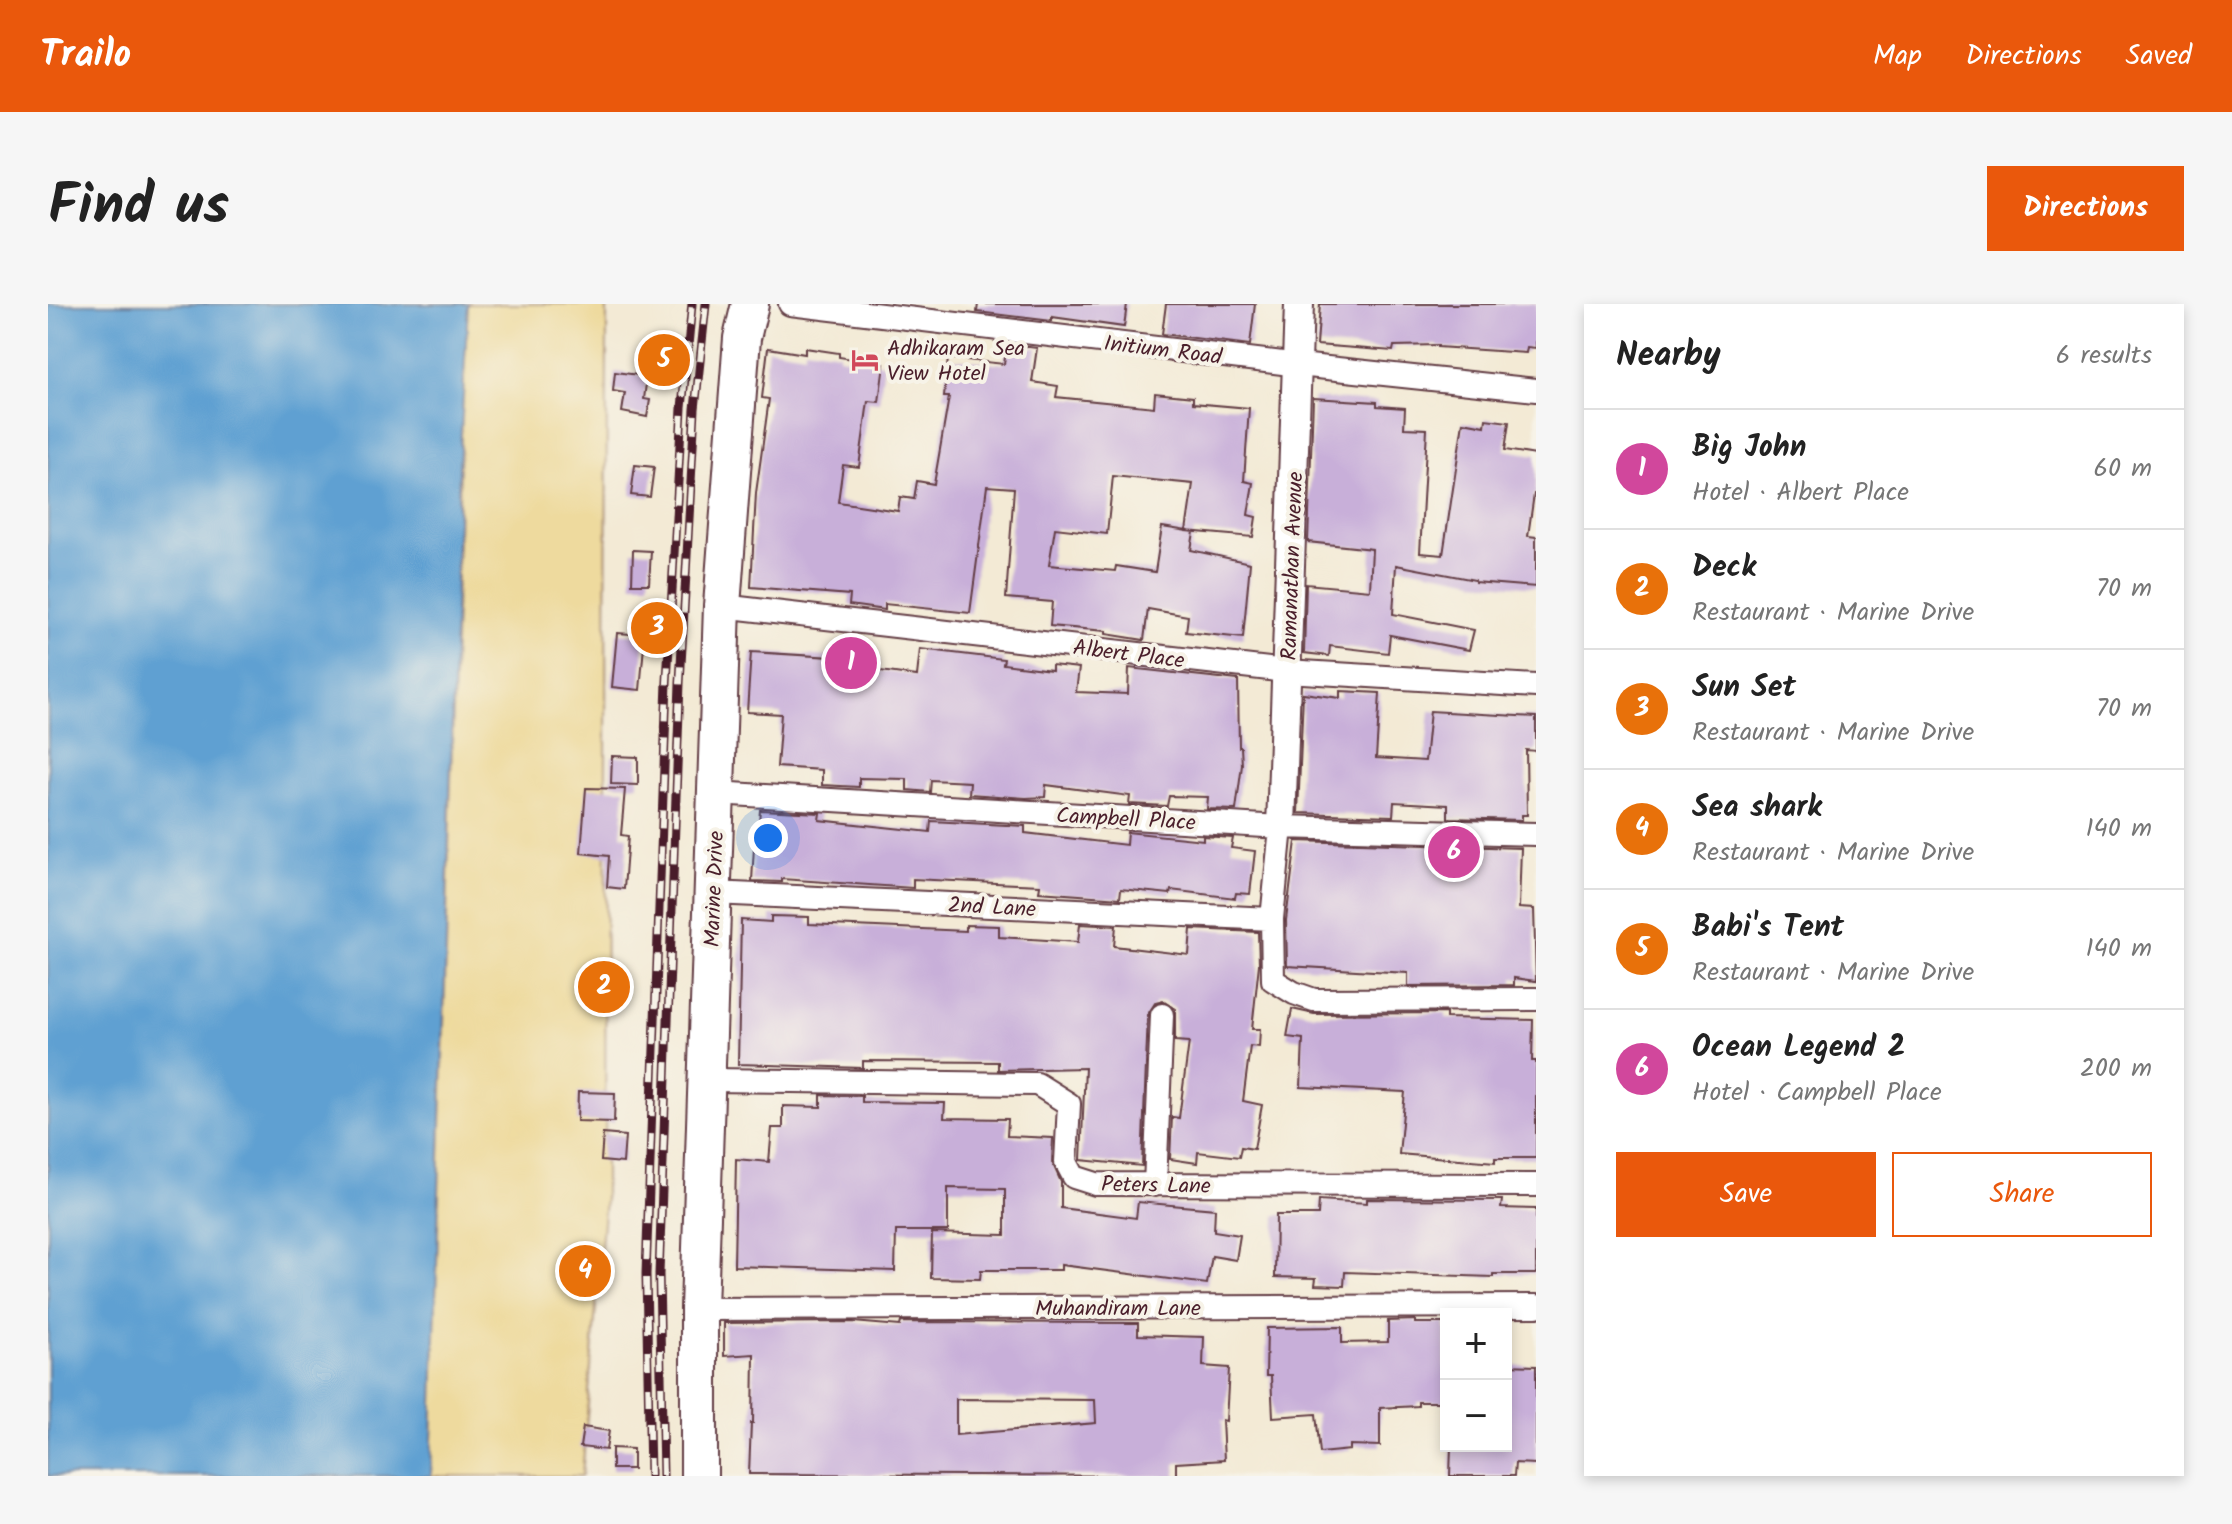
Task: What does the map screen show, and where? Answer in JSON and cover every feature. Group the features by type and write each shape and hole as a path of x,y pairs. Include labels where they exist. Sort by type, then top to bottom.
{"main road":[{"name":"Marine Drive","path":"699,1476 699,1309 709,1080 722,606 742,338 750,304"}],"street":[{"name":"Initium Road","path":"790,304 1536,390"},
{"name":"Ramanathan Avenue","path":"1281,827 1299,304"},
{"name":"Albert Place","path":"722,606 1286,671 1536,686"},
{"name":"Campbell Place","path":"716,793 1281,827 1536,834"},
{"path":"1281,827 1272,919 1273,980 1294,993 1314,1000 1536,999"},
{"name":"2nd Lane","path":"712,893 1272,919"},
{"path":"1155,1185 1162,1015"},
{"name":"Peters Lane","path":"709,1080 1037,1084 1069,1104 1066,1162 1074,1177 1096,1184 1536,1185"},
{"name":"Muhandiram Lane","path":"699,1309 1536,1306"}],"sand":[{"path":"468,304 607,304 605,1198 582,1476 431,1476 461,437"}],"water":[{"path":"48,304 468,304 459,468 431,1476 48,1476"}],"building":[{"path":"978,304 1127,304 1124,327 1052,317 1052,321 977,312"},
{"path":"1166,304 1255,304 1250,345 1162,334"},
{"path":"1320,304 1536,304 1536,348 1527,347 1526,353 1438,345 1394,346 1393,351 1317,345"},
{"path":"1007,344 1037,348 1032,382 1058,386 1056,397 1154,407 1155,393 1193,397 1193,403 1249,408 1244,481 1253,483 1248,515 1256,517 1253,537 1190,531 1194,532 1191,550 1250,563 1243,638 1186,632 1188,616 1148,609 1144,640 1106,634 1106,631 1050,626 1052,602 1006,598 1014,488 987,486 970,613 885,604 885,610 849,605 850,595 751,587 756,493 769,399 762,398 768,348 805,354 805,348 884,364 879,402 868,401 859,467 843,465 838,502 898,511 900,497 914,499 917,481 934,484 949,397 944,397 948,358 1004,364","holes":["1113,476 1193,484 1186,531 1162,527 1155,572 1116,566 1115,571 1049,565 1055,528 1107,534"]},
{"path":"615,372 647,376 644,399 650,400 647,417 622,412 625,393 613,391"},
{"path":"1313,398 1377,402 1377,406 1405,408 1404,428 1427,429 1420,553 1443,555 1463,422 1485,426 1486,419 1509,422 1505,450 1536,455 1536,494 1528,536 1536,537 1536,587 1475,582 1396,565 1393,614 1474,630 1469,650 1390,635 1388,653 1330,646 1329,656 1304,653 1306,584 1370,590 1372,549 1308,542"},
{"path":"635,465 654,467 650,497 631,495"},
{"path":"633,550 651,551 649,584 632,584"},
{"path":"617,633 645,635 640,690 612,687"},
{"path":"920,649 1004,659 1003,664 1052,670 1052,665 1079,668 1076,692 1128,694 1129,668 1238,680 1242,765 1236,810 1207,809 1208,797 1169,796 1167,806 1129,804 1130,796 1046,785 1045,797 1026,798 969,794 970,782 931,780 930,792 907,790 907,779 859,778 859,787 822,785 822,770 777,767 781,714 747,712 751,652 880,660 880,671 917,676"},
{"path":"1340,691 1380,693 1376,758 1425,761 1430,711 1536,717 1536,751 1526,750 1527,815 1522,815 1522,820 1448,818 1448,805 1394,802 1393,816 1298,813 1303,693 1340,698"},
{"path":"612,756 638,757 638,785 611,784"},
{"path":"586,788 625,789 621,835 628,836 624,889 607,887 609,856 581,853"},
{"path":"760,810 820,813 819,820 930,832 931,821 1025,826 1025,833 1126,845 1127,832 1203,840 1203,836 1233,838 1231,848 1255,851 1250,894 1236,893 1235,898 1171,890 1170,894 1121,889 1120,898 1039,892 1040,885 913,879 913,888 782,879 782,882 752,881"},
{"path":"1296,841 1521,848 1519,908 1534,909 1536,981 1514,978 1514,985 1408,986 1408,973 1287,966 1286,920"},
{"path":"771,916 809,917 809,924 966,931 966,925 999,926 999,937 1078,942 1080,924 1116,926 1114,946 1189,955 1191,929 1258,932 1259,964 1252,1029 1260,1029 1259,1047 1250,1046 1243,1101 1262,1105 1254,1149 1241,1147 1239,1157 1198,1152 1197,1163 1170,1159 1172,1117 1179,1118 1189,1042 1175,1041 1175,1009 1163,1001 1155,1003 1148,1014 1142,1166 1081,1160 1085,1068 998,1070 998,1062 863,1061 863,1068 738,1064 741,920 771,922"},
{"path":"1292,1009 1314,1014 1446,1013 1446,1018 1533,1020 1536,1158 1495,1158 1495,1162 1399,1154 1405,1092 1301,1087 1303,1039 1287,1037"},
{"path":"578,1092 615,1093 614,1122 577,1121"},
{"path":"821,1095 862,1096 862,1102 945,1103 944,1118 1008,1119 1007,1136 1053,1138 1052,1162 1061,1182 1061,1208 1136,1218 1138,1202 1215,1209 1214,1231 1240,1235 1236,1260 1212,1256 1207,1284 1061,1265 1061,1270 981,1270 980,1279 931,1278 932,1233 1005,1235 1005,1189 948,1188 948,1231 896,1231 895,1271 734,1266 736,1159 769,1162 772,1128 783,1128 783,1106 821,1107"},
{"path":"603,1134 625,1136 623,1163 601,1161"},
{"path":"1367,1199 1502,1200 1501,1208 1536,1209 1536,1274 1493,1274 1493,1277 1345,1272 1344,1286 1315,1285 1316,1278 1275,1277 1276,1215 1318,1215 1319,1200 1367,1203"},
{"path":"1388,1321 1440,1323 1440,1402 1380,1408 1380,1446 1350,1445 1350,1450 1320,1453 1316,1414 1273,1417 1271,1376 1266,1376 1267,1328 1342,1327 1342,1343 1388,1342"},
{"path":"853,1322 900,1326 901,1322 1138,1323 1138,1335 1204,1337 1203,1366 1229,1368 1226,1421 1222,1420 1224,1460 1176,1463 1176,1476 749,1474 754,1354 724,1356 724,1323","holes":["956,1399 1095,1400 1096,1423 956,1435"]},
{"path":"1512,1365 1536,1366 1536,1464 1515,1463 1514,1476 1450,1476 1451,1452 1512,1452"},
{"path":"583,1427 609,1431 606,1450 580,1447"},
{"path":"612,1448 633,1449 633,1469 612,1469"}],"railway":[{"path":"650,1476 646,1274 667,682 682,408 692,304"},
{"path":"663,1476 659,1274 680,683 695,409 706,304"}],"place":[{"name":"Babi's Tent","path":"664,360"},
{"name":"Adhikaram Sea View Hotel","path":"865,360"},
{"name":"Sun Set","path":"657,628"},
{"name":"Big John","path":"851,663"},
{"name":"Ocean Legend 2","path":"1454,852"},
{"name":"Deck","path":"604,987"},
{"name":"Sea shark","path":"585,1271"}]}
